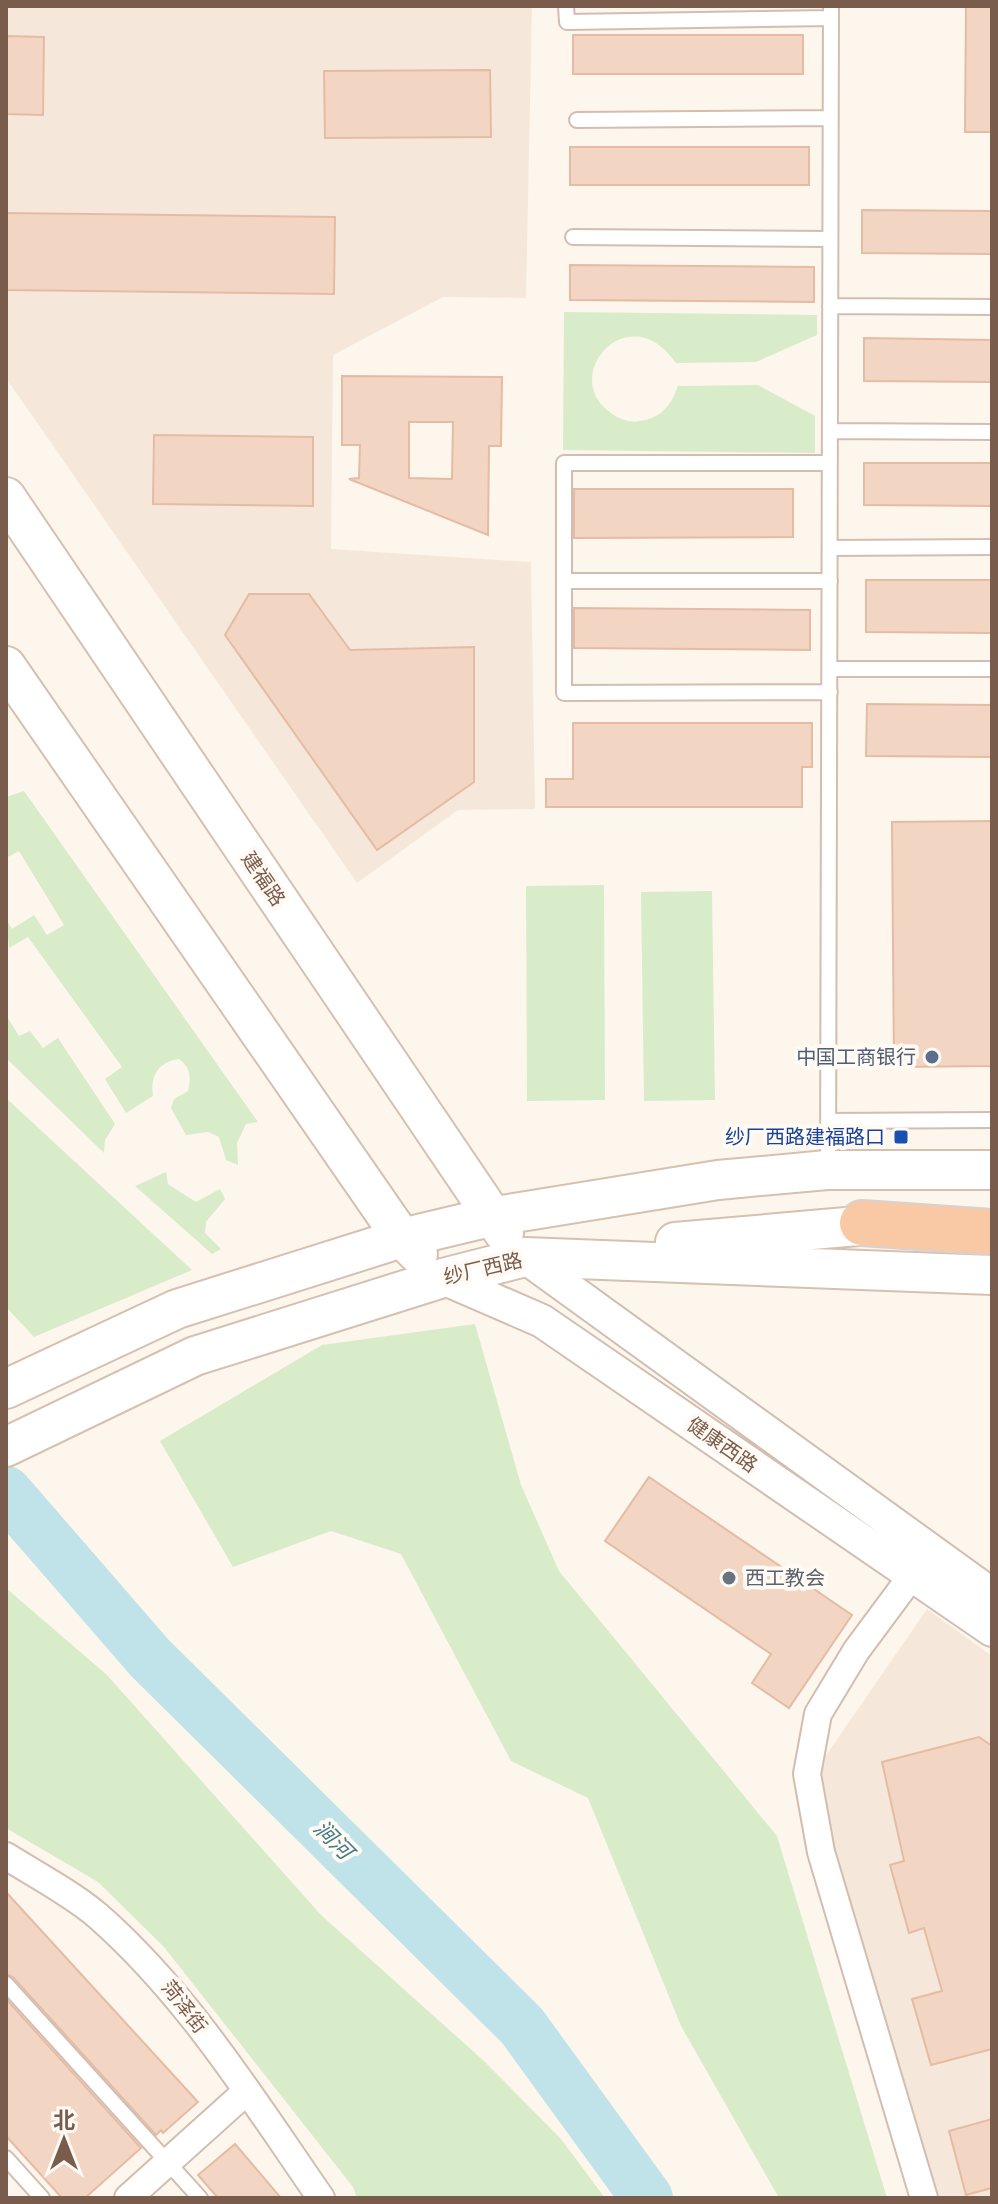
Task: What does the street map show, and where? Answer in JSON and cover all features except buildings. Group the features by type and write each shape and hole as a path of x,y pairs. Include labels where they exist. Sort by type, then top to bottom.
{"highway":[{"path":"862,1223 992,1232"}],"main road":[{"name":"建福路","path":"6,497 490,1217 525,1257"},
{"path":"6,666 402,1238 443,1278"},
{"path":"6,1389 177,1309 402,1238 490,1217 718,1180 827,1170 992,1170"},
{"path":"525,1257 862,1223 992,1223"},
{"name":"纱厂西路","path":"6,1447 195,1356 443,1278 525,1257 992,1275"}],"street":[{"name":"健康西路","path":"525,1257 920,1564 992,1630"},
{"name":"健康西路","path":"443,1278 542,1321 920,1564 992,1595"},
{"path":"920,1564 856,1651 818,1714 807,1774 821,1852 924,2198"},
{"name":"菏泽街","path":"6,1856 96,1914 151,1967 247,2091 321,2198"},
{"path":"128,2198 247,2091"}],"lane":[{"path":"566,6 567,22 830,12 827,1170"},
{"path":"577,120 830,118"},
{"path":"573,237 830,239"},
{"path":"830,306 992,307"},
{"path":"830,431 992,432"},
{"path":"830,463 564,463 564,693 830,692"},
{"path":"830,548 992,547"},
{"path":"564,581 830,581"},
{"path":"830,669 992,669"},
{"path":"829,1121 992,1120"},
{"path":"6,1984 200,2198"},
{"path":"6,2158 42,2198"}],"shaded area":[{"path":"6,6 532,6 526,298 443,297 333,355 331,549 531,562 535,809 458,810 357,883 6,378"},
{"path":"927,1609 992,1656 992,2198 934,2198 845,1907 818,1767"}],"green space":[{"path":"564,312 817,315 817,335 756,362 676,363 657,344 638,337 620,339 606,349 596,363 592,380 597,398 611,413 632,421 647,420 659,414 678,386 758,385 815,416 815,453 563,450"},
{"path":"24,791 258,1122 246,1124 237,1143 238,1165 226,1160 219,1137 208,1132 186,1135 171,1108 174,1099 188,1091 189,1086 188,1069 179,1059 166,1063 157,1071 153,1096 126,1113 105,1079 122,1067 28,937 9,948 6,919 12,929 34,915 47,935 64,925 19,851 6,858 6,797"},
{"path":"604,885 605,1100 527,1101 526,886"},
{"path":"712,891 715,1100 644,1101 641,892"},
{"path":"6,1015 19,1036 30,1031 43,1048 58,1038 115,1124 105,1140 104,1153 6,1058"},
{"path":"6,1098 192,1270 34,1337 6,1307"},
{"path":"166,1172 168,1184 196,1202 220,1189 225,1199 206,1222 205,1233 221,1249 212,1254 135,1186"},
{"path":"475,1324 521,1485 559,1571 777,1836 887,2198 779,2198 681,2026 588,1798 511,1761 401,1554 331,1531 233,1567 160,1441 322,1345"},
{"path":"6,1588 107,1675 321,1915 484,2061 561,2139 605,2198 357,2198 353,2187 164,1947 98,1882 6,1828"}],"waterway":[{"name":"涧河","path":"6,1492 150,1658 522,2026 647,2198"}],"place":[{"name":"中国工商银行","path":"932,1057"},
{"name":"纱厂西路建福路口","path":"901,1137"},
{"name":"西工教会","path":"729,1578"}]}
